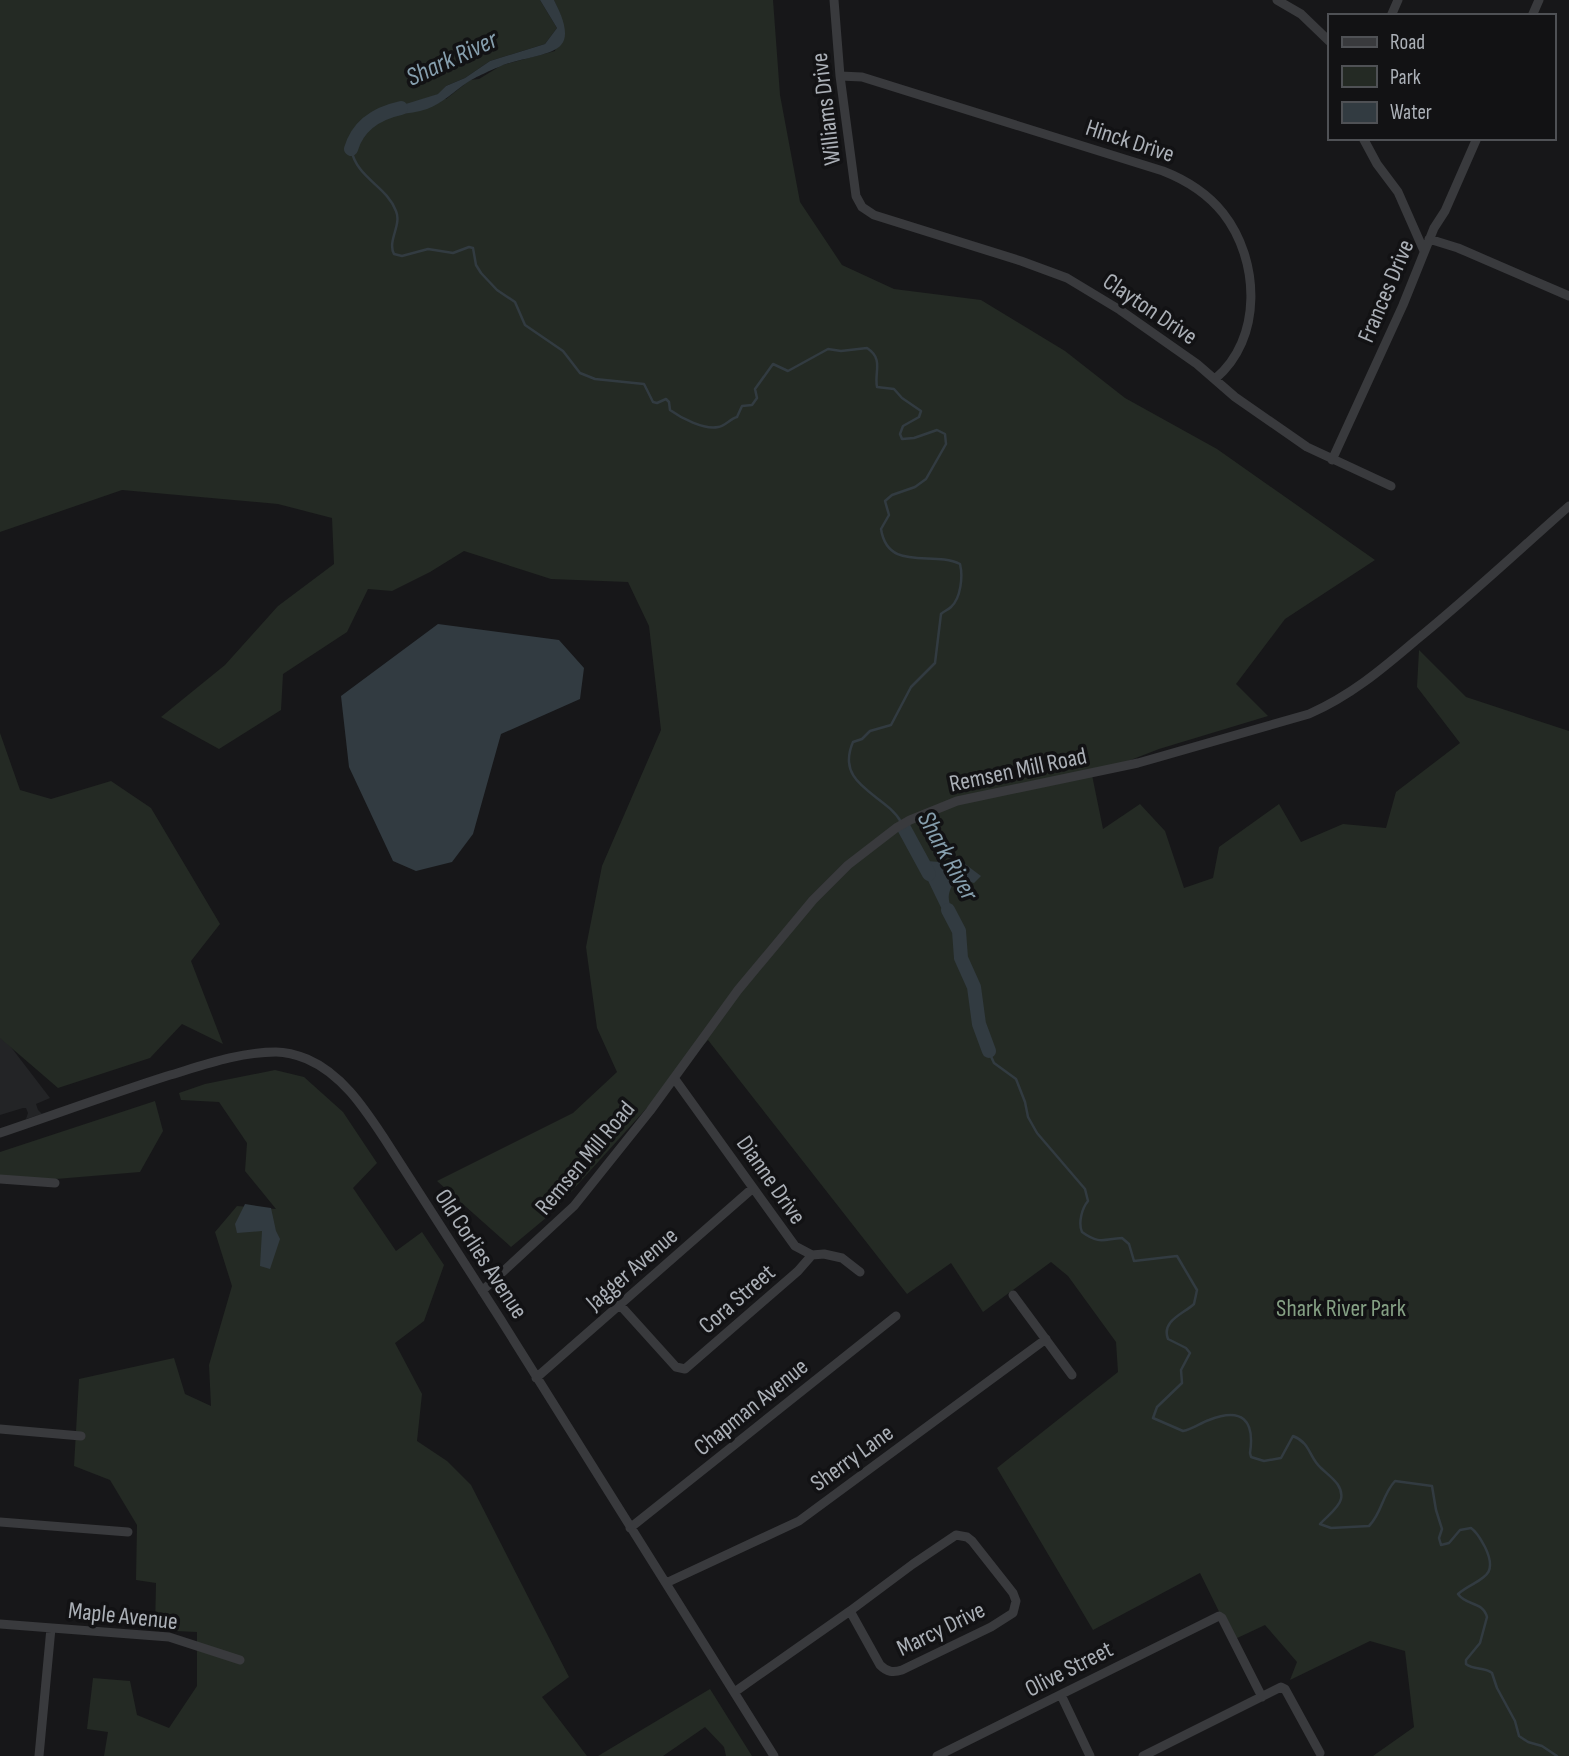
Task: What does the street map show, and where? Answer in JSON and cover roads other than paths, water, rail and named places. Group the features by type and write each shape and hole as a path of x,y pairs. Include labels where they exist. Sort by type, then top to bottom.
{"street":[{"name":"Williams Drive","path":"834,0 840,76 856,196 865,210"},
{"path":"1278,0 1301,14 1328,40"},
{"name":"Hinck Drive","path":"840,76 862,77 1163,171 1204,194 1224,214 1237,235 1247,260 1251,285 1250,313 1243,340 1226,370 1215,379"},
{"path":"1364,140 1377,164 1398,192 1424,251"},
{"name":"Frances Drive","path":"1332,460 1403,305 1429,239 1445,211 1476,140"},
{"name":"Clayton Drive","path":"865,210 1067,278 1120,310 1197,364 1272,425 1332,460 1391,486"},
{"path":"1429,239 1458,248 1569,296"},
{"name":"Remsen Mill Road","path":"482,1291 574,1206 674,1078 738,990 813,900 848,865 896,828 939,807 970,798 1138,763 1309,714 1332,704 1377,674 1569,506"},
{"name":"Old Corlies Avenue","path":"0,1133 136,1086 216,1062 283,1052 300,1056 331,1074 365,1110 736,1691 774,1756"},
{"name":"Dianne Drive","path":"674,1078 795,1247 812,1255 835,1255 860,1272"},
{"path":"0,1179 55,1183"},
{"name":"Jagger Avenue","path":"536,1378 753,1188"},
{"name":"Cora Street","path":"620,1305 676,1367 685,1369 798,1271 812,1255"},
{"path":"1013,1295 1072,1375"},
{"name":"Chapman Avenue","path":"630,1528 896,1316"},
{"name":"Sherry Lane","path":"666,1583 799,1521 1046,1339"},
{"path":"0,1429 81,1436"},
{"path":"0,1522 128,1532"},
{"name":"Marcy Drive","path":"736,1691 956,1535 972,1541 1013,1593 1016,1601 1009,1616 895,1672 880,1665 850,1611"},
{"name":"Olive Street","path":"937,1756 1219,1616 1262,1697"},
{"name":"Maple Avenue","path":"0,1624 169,1636 240,1660"},
{"path":"39,1756 51,1628"},
{"path":"1143,1756 1281,1687 1285,1689 1320,1754"},
{"path":"1061,1695 1090,1756"}],"water":[{"path":"540,0 554,0 565,29 564,40 556,49 489,71 427,109 404,114 380,112 438,94 446,86 465,78 490,61 545,44 557,28"},
{"path":"438,624 559,640 584,668 580,699 501,734 473,834 452,862 416,871 393,861 349,767 341,696"},
{"path":"920,856 927,861 965,864 981,876 974,883 967,881 952,886 949,901 957,924 950,926 918,860"},
{"path":"245,1204 271,1208 280,1239 270,1269 260,1266 262,1231 237,1233 235,1224"}],"waterway":[{"name":"Shark River","path":"351,149 359,133 370,121 401,108"},
{"name":"Shark River","path":"351,149 359,168 386,195 396,211 397,222 392,244 394,254 402,256 428,249 453,253 473,248 476,265 481,273 497,290 515,302 525,325 563,351 580,373 595,379 644,384 653,402 666,399 670,410 680,416 700,425 718,427 737,417 742,406 752,405 757,398 755,389 773,364 788,371 828,349 841,351 867,348 877,361 877,387 894,389 921,411 919,417 903,426 900,434 902,439 937,430 945,434 946,444 926,479 885,501 889,515 881,529 885,543 892,551 902,556 949,560 960,564 959,593 950,608 941,614 935,663 911,687 891,725 870,731 862,739 853,742 849,757 850,769 856,779 894,812 901,822"},
{"name":"Shark River","path":"904,828 929,874"},
{"name":"Shark River","path":"948,910 959,931 961,958 974,987 979,1024 989,1051"},
{"name":"Shark River","path":"957,924 967,975 975,999 978,1028 994,1063 1016,1079 1028,1117 1037,1133 1085,1189 1088,1201 1081,1216 1082,1232 1098,1240 1122,1238 1129,1244 1134,1261 1177,1256 1197,1290 1194,1304 1174,1318 1167,1333 1168,1339 1190,1353 1181,1370 1182,1383 1157,1407 1153,1418 1183,1431 1220,1416 1238,1416 1248,1425 1251,1457 1264,1461 1281,1458 1293,1436 1299,1439 1340,1489 1340,1502 1320,1524 1331,1528 1369,1526 1395,1481 1432,1486 1442,1529 1439,1538 1441,1545 1449,1543 1460,1530 1471,1528 1481,1539 1489,1558 1490,1566 1484,1577 1458,1594 1482,1608 1487,1617 1480,1643 1466,1660 1466,1664 1492,1673 1515,1721 1519,1736 1557,1756"}],"park label":[{"name":"Shark River Park","path":"1341,1308"}]}
